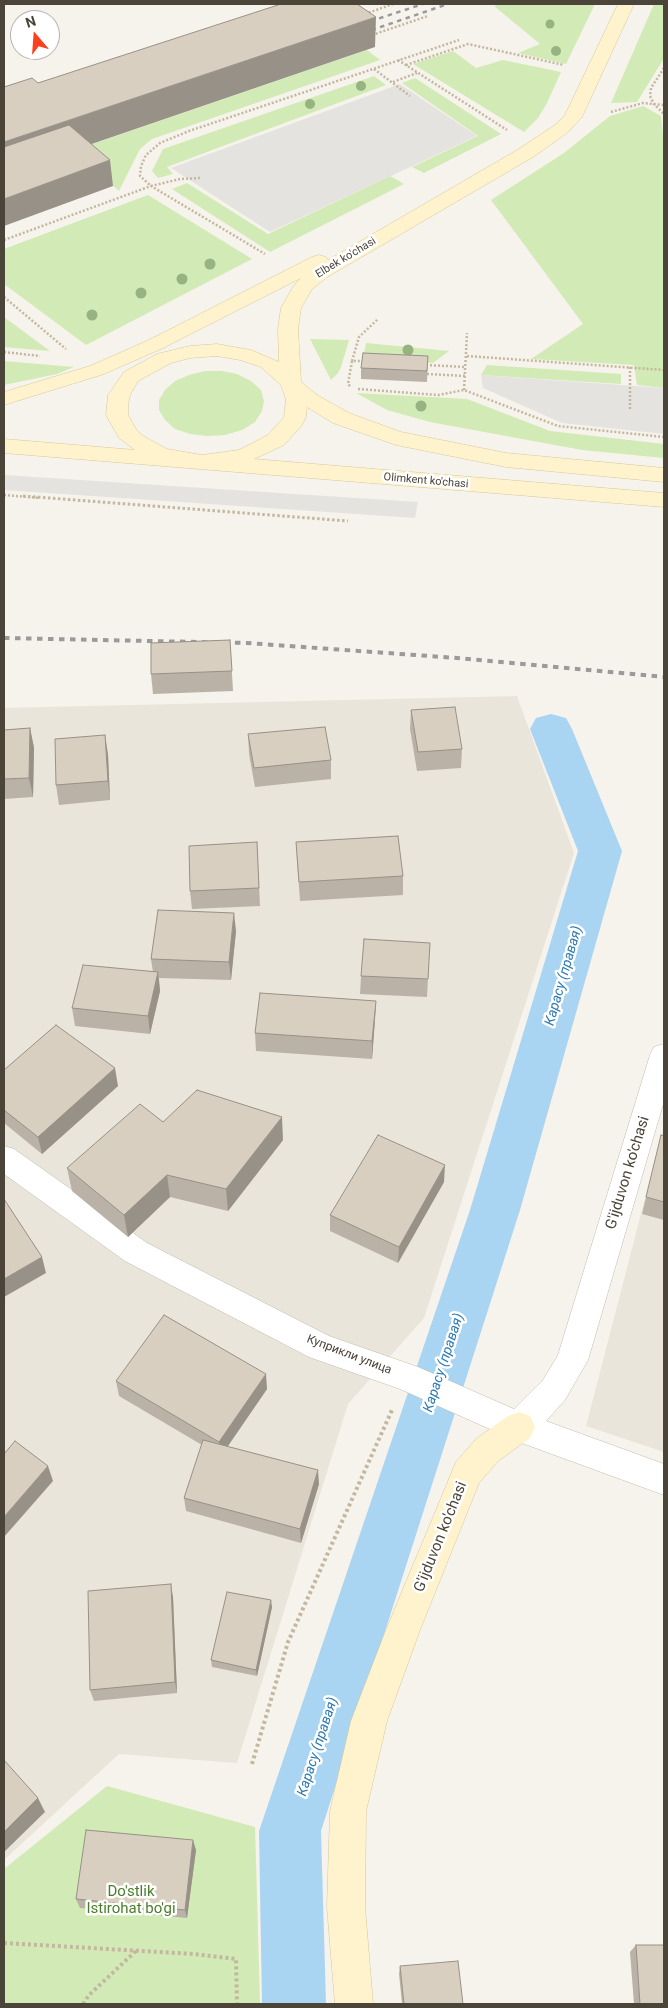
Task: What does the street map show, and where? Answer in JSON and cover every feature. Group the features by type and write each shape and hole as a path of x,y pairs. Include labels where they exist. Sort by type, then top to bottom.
{"main road":[{"name":"Elbek ko'chasi","path":"291,384 288,329 291,308 304,286 322,272 546,141 573,117 626,4"},
{"name":"Elbek ko'chasi","path":"4,400 97,370 156,344 450,196"},
{"name":"Elbek ko'chasi","path":"4,400 50,395 108,382 152,363 212,315"},
{"path":"189,461 173,458 146,448 127,433 119,420 117,405 124,386 136,374 152,363 190,352 231,351 268,363 310,400 341,418 380,433 421,444 506,460 664,475"},
{"path":"4,446 189,461 216,461 243,456 276,440 291,425 295,417 297,400 291,384"},
{"name":"Olimkent ko'chasi","path":"189,461 664,500"},
{"name":"G'ijduvon ko'chasi","path":"354,2004 346,1907 348,1811 369,1721 403,1630 467,1473 487,1450 519,1427"}],"street":[{"name":"G'ijduvon ko'chasi","path":"519,1427 554,1390 572,1360 664,1055"},
{"name":"Куприкли улица","path":"4,1158 136,1252 320,1347 407,1377 519,1427 664,1479"}],"path":[{"path":"362,15 393,4"},
{"path":"372,35 428,16"},
{"path":"296,273 151,186 140,176 141,166 146,156 160,143 189,131 459,40"},
{"path":"405,65 468,44 593,72"},
{"path":"398,60 513,134"},
{"path":"664,68 651,88 650,96 654,104 664,114"},
{"path":"374,69 410,96"},
{"path":"392,82 418,73"},
{"path":"573,117 606,114 643,103 664,105"},
{"path":"4,240 151,186 180,179 200,178"},
{"path":"4,297 71,353"},
{"path":"378,319 359,337 348,384 355,389 438,394 464,390 558,426 664,437"},
{"path":"464,390 467,333"},
{"path":"4,352 41,356"},
{"path":"467,356 664,370"},
{"path":"352,361 371,362"},
{"path":"419,364 466,367"},
{"path":"630,367 630,411"},
{"path":"427,374 466,376"},
{"path":"4,495 348,521"},
{"path":"252,1764 288,1642 407,1377"},
{"path":"4,1944 138,1950 194,1954 236,1960 237,2004"},
{"path":"83,2004 88,1995 138,1950"}],"shaded area":[{"path":"400,84 477,136 270,232 171,168"},
{"path":"481,375 664,388 664,434 562,423 483,388"},
{"path":"4,475 418,502 415,518 4,490"},
{"path":"517,696 574,853 424,1318 348,1404 237,1763 119,1754 4,1860 4,708"},
{"path":"664,1125 664,1452 586,1426"}],"green space":[{"path":"500,4 595,4 566,64 518,53 540,44 494,6"},
{"path":"654,4 664,4 663,60 637,102 611,103"},
{"path":"367,50 380,60 152,139 140,149 119,191 72,151"},
{"path":"453,51 476,68 503,60 561,72 538,118 524,132 413,64"},
{"path":"374,76 386,85 167,167 173,174 158,178 152,171 163,149"},
{"path":"415,78 501,134 424,173 412,167 478,136 402,83"},
{"path":"643,106 661,116 664,147 664,388 637,385 634,365 531,359 583,324 491,200 564,153 610,116"},
{"path":"390,176 404,184 270,252 172,189 187,183 268,234"},
{"path":"148,195 252,259 86,345 4,284 4,249"},
{"path":"4,317 50,351 4,347"},
{"path":"310,339 349,340 341,367 331,380"},
{"path":"366,343 449,351 433,363 363,358"},
{"path":"4,361 74,367 57,374 4,385"},
{"path":"487,365 621,374 621,384 481,375"},
{"path":"205,371 222,371 237,374 251,381 261,390 264,401 262,411 255,422 242,430 225,435 208,436 190,434 175,429 165,420 159,410 159,400 165,390 175,381"},
{"path":"356,393 467,399 550,431 664,444 664,458 582,450 430,422 387,410"},
{"name":"Do'stlik Istirohat bo'gi","path":"107,1786 255,1827 260,2004 4,2004 4,1869"}],"building":[{"path":"281,4 357,4 376,17 4,142 4,87 32,78 38,83"},
{"path":"69,125 110,160 4,199 4,147"},
{"path":"363,353 428,356 427,371 361,368"},
{"path":"230,640 232,671 151,674 151,643"},
{"path":"455,707 462,749 418,752 411,710"},
{"path":"325,727 331,760 254,768 248,734"},
{"path":"30,728 29,778 4,779 4,730"},
{"path":"105,735 108,781 56,785 55,739"},
{"path":"398,836 403,876 299,882 296,842"},
{"path":"257,842 259,888 190,891 189,846"},
{"path":"158,910 234,913 229,962 151,959"},
{"path":"364,939 430,943 428,979 361,976"},
{"path":"83,965 158,972 148,1016 72,1008"},
{"path":"260,993 376,1001 372,1041 255,1033"},
{"path":"56,1025 115,1068 38,1137 4,1110 4,1070"},
{"path":"197,1090 282,1117 226,1189 167,1175 124,1215 67,1168 140,1104 163,1122"},
{"path":"378,1135 445,1165 399,1247 330,1215"},
{"path":"661,1135 664,1136 664,1202 646,1197"},
{"path":"4,1199 42,1257 4,1279"},
{"path":"164,1315 266,1374 219,1442 116,1381"},
{"path":"203,1440 318,1470 300,1529 184,1498"},
{"path":"15,1441 48,1466 4,1517 4,1454"},
{"path":"171,1584 175,1682 90,1690 88,1591"},
{"path":"227,1592 271,1600 256,1670 211,1660"},
{"path":"4,1760 38,1798 4,1832"},
{"path":"86,1830 193,1840 185,1910 76,1899"},
{"path":"636,1945 664,1945 664,2004 640,2004"},
{"path":"458,1961 463,2004 404,2004 400,1966"}],"waterway":[{"name":"Карасу (правая)","path":"294,2004 290,1831 495,1210 600,851 551,729"}],"railway":[{"path":"362,24 423,4"},
{"path":"363,33 448,4"},
{"path":"4,638 247,643 457,658 664,677"}]}
